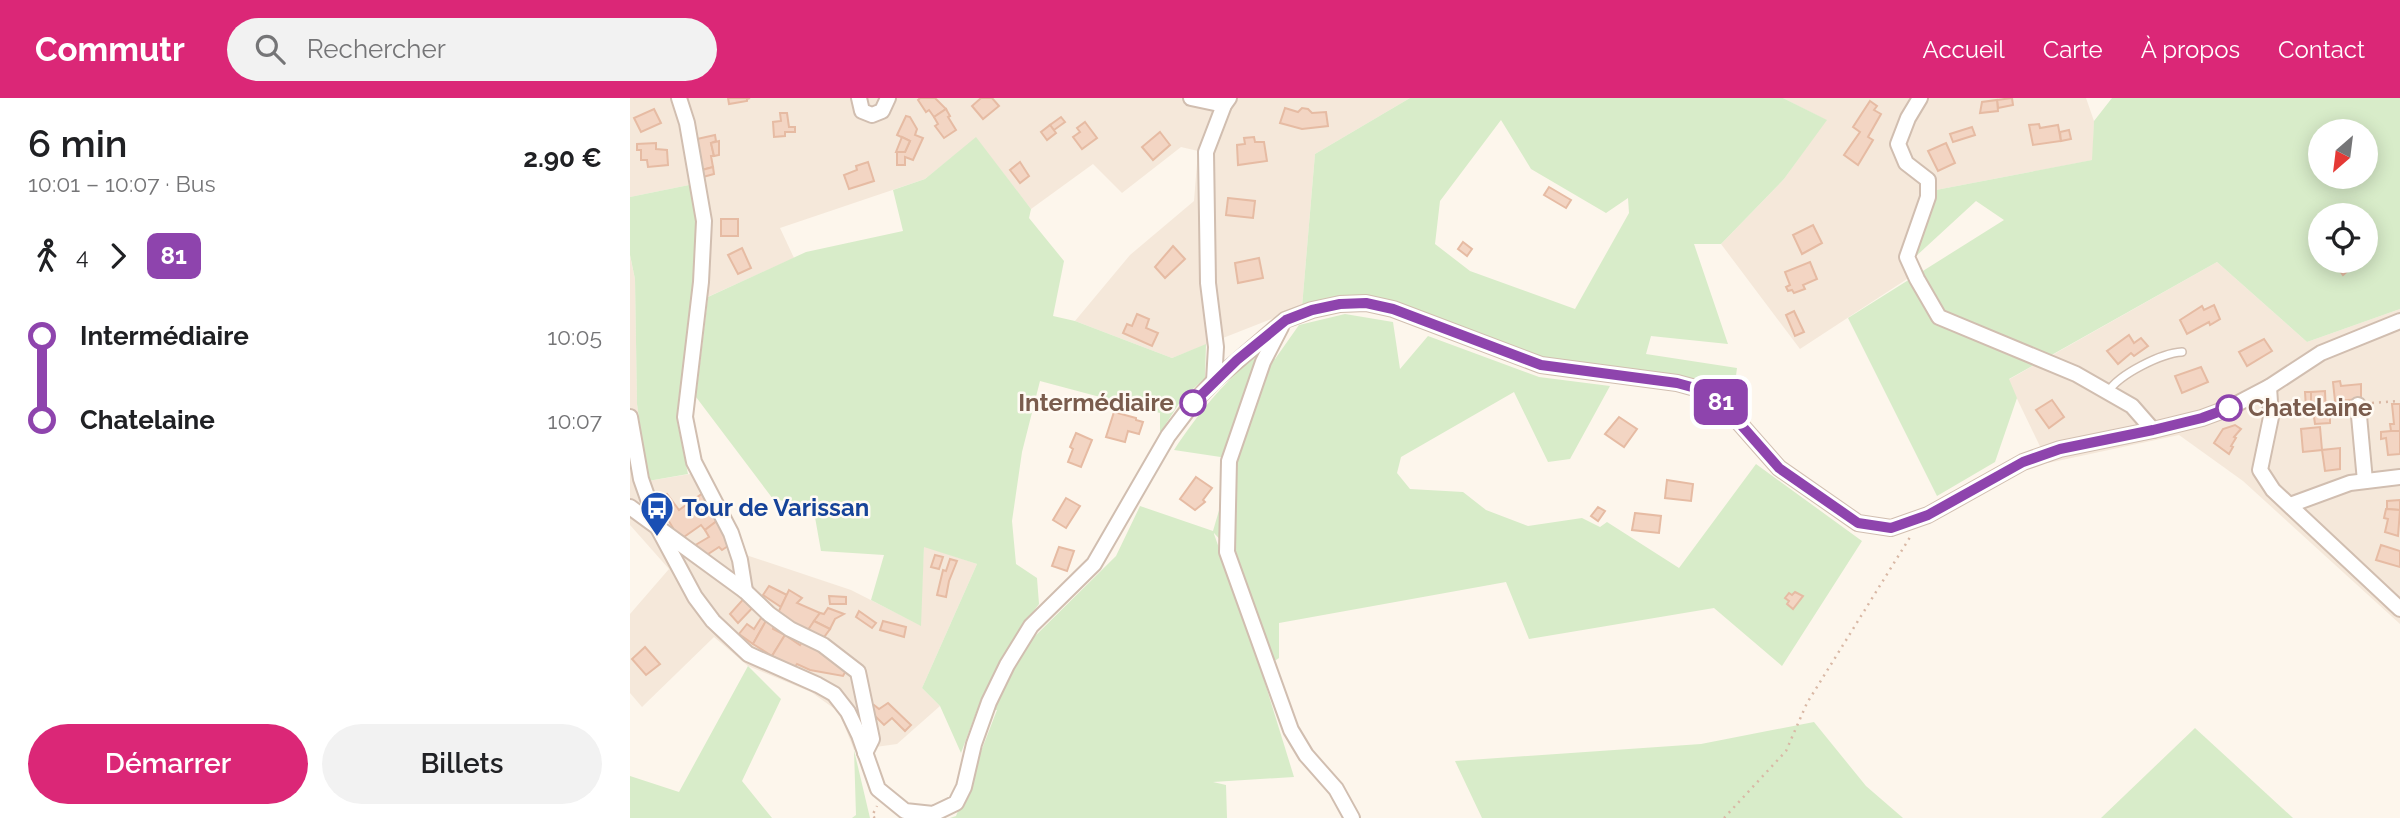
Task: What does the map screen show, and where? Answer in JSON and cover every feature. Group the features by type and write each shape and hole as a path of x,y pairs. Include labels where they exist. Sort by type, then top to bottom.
{"street":[{"path":"679,98 687,123 704,220 701,282 685,417 694,463 731,533 740,560 745,591"},
{"path":"859,98 862,111 872,115 882,111 888,98"},
{"path":"1191,98 1226,101 1206,152 1208,283 1216,346 1214,381"},
{"path":"1920,98 1908,118 1898,144 1906,163 1928,180 1928,197 1907,257 1916,279 1939,317 2076,374 2132,406 2153,430"},
{"path":"630,417 640,479 659,530 695,597 712,621 748,654 818,685 834,695 848,712 878,789 905,811 933,814 956,803 964,788 974,744 989,702 1007,665 1031,626 1094,564 1168,436 1214,381 1286,320 1312,310 1340,304 1366,303 1393,309 1541,365 1677,383 1699,389 1720,401 1779,468 1858,523 1891,528 1922,517 2023,462 2060,449 2153,430 2229,408 2269,387 2321,353 2400,321"},
{"path":"1286,320 1263,362 1229,461 1227,552 1291,730 1306,755 1336,789 1352,818"},
{"path":"2269,387 2271,417 2260,470 2273,490 2400,609"},
{"path":"2358,405 2365,481"},
{"path":"2290,505 2350,483 2400,477"},
{"path":"630,507 745,591 769,614 790,629 823,645 859,672 872,739 865,753"}],"lane":[{"path":"2107,392 2113,383 2168,353 2182,352"}],"path":[{"path":"2358,405 2400,401"},
{"path":"1724,818 1786,751 1807,703 1922,517"}],"shaded area":[{"path":"630,98 1410,98 1315,154 1302,307 1172,358 1075,321 1130,255 1194,201 1198,151 1181,147 1122,193 1093,164 1031,209 976,138 925,179 780,228 794,258 692,304 689,185 630,197"},
{"path":"1783,98 2086,98 2094,121 2093,160 1936,190 1907,279 1800,349 1721,244 1784,179 1826,120"},
{"path":"630,256 635,279 637,404 648,481 708,471 746,555 851,590 920,625 924,546 977,564 922,688 940,706 897,744 854,750 839,712 811,692 748,666 714,637 642,707 630,693 630,614 669,569 630,525"},
{"path":"2217,262 2307,342 2400,309 2400,624 2243,481 2179,435 2048,463 2008,380"}],"green space":[{"path":"1410,98 1783,98 1827,120 1784,179 1721,244 1694,244 1728,344 1651,336 1646,354 1737,368 1734,391 1683,378 1544,359 1395,303 1302,307 1315,154","holes":["1501,120 1531,169 1606,213 1628,198 1629,213 1575,309 1470,271 1435,244 1440,201"]},
{"path":"2112,98 2400,98 2400,309 2307,342 2217,262 2009,379 2017,398 1995,462 1937,496 1848,318 2004,220 1976,201 1914,258 1936,190 2092,160 2094,121"},
{"path":"976,137 1031,209 1029,218 1064,261 1053,316 1075,321 1172,358 1206,344 1205,378 1182,399 1160,433 1160,413 1040,381 1022,452 1012,521 1016,564 1037,578 1039,604 1013,639 1031,640 1116,556 1140,506 1213,531 1234,459 1174,450 1211,400 1255,356 1275,359 1299,325 1345,314 1393,322 1400,369 1428,336 1539,377 1610,386 1570,459 1548,462 1514,392 1401,457 1397,473 1410,489 1463,492 1486,510 1528,526 1582,518 1600,527 1607,522 1679,568 1756,464 1862,541 1782,666 1714,608 1529,639 1506,582 1279,623 1279,658 1261,670 1294,777 1213,782 1226,785 1227,818 950,818 956,816 997,710 977,710 961,753 940,706 922,688 977,564 924,547 921,626 871,600 884,555 821,551 813,506 773,499 696,397 708,297 806,252 903,231 893,190 925,179","holes":["1214,533 1234,555 1246,624"]},
{"path":"689,185 698,221 692,304 677,421 688,474 648,481 637,404 635,279 630,255 630,197"},
{"path":"748,666 781,699 742,781 772,818 630,818 630,776 679,792"},
{"path":"1814,722 1866,786 1903,818 1482,818 1455,761 1701,744"},
{"path":"2195,728 2293,818 2101,818"},
{"path":"854,750 870,818 852,818 856,815"}],"building":[{"path":"728,98 750,98 729,104"},
{"path":"935,98 946,109 934,117 929,110 926,112 918,100"},
{"path":"981,98 992,98 999,106 983,119 972,106"},
{"path":"2012,98 2013,105 1998,108 1997,100"},
{"path":"1997,100 1998,111 1980,113 1982,102"},
{"path":"1870,101 1877,106 1874,110 1881,114 1868,137 1873,140 1858,165 1844,155 1860,132 1853,127"},
{"path":"1285,108 1298,112 1302,108 1312,113 1326,112 1328,126 1302,129 1280,123"},
{"path":"654,109 661,123 641,132 634,118"},
{"path":"946,109 956,130 944,138 935,126 938,124 934,117"},
{"path":"780,113 787,113 789,127 795,127 795,132 785,132 785,136 774,137 773,122 781,121"},
{"path":"906,116 910,117 917,129 915,135 923,138 913,160 905,157 905,165 897,165 897,152 905,152 910,141 897,135"},
{"path":"1061,117 1065,122 1054,130 1050,125"},
{"path":"1085,122 1097,138 1082,149 1073,137 1080,132 1077,128"},
{"path":"2039,124 2040,128 2058,125 2061,141 2033,145 2029,125"},
{"path":"1050,125 1056,133 1047,140 1041,132"},
{"path":"1972,127 1975,135 1953,142 1950,134"},
{"path":"2069,130 2071,139 2061,141 2060,132"},
{"path":"1160,132 1170,145 1153,160 1142,147"},
{"path":"715,135 716,141 711,143 713,167 702,170 697,139"},
{"path":"902,137 910,141 905,152 896,152"},
{"path":"1254,137 1255,142 1264,142 1267,161 1238,165 1237,145 1245,144 1244,138"},
{"path":"719,141 719,155 714,156 711,143"},
{"path":"656,143 656,149 667,150 668,165 648,167 647,160 641,160 641,150 637,150 637,144"},
{"path":"1946,143 1955,163 1938,171 1928,151"},
{"path":"868,162 874,181 849,189 844,175 857,170 856,166"},
{"path":"1020,162 1029,176 1020,183 1010,170"},
{"path":"713,167 714,174 703,177 702,170"},
{"path":"1549,187 1571,200 1566,208 1544,195"},
{"path":"1228,198 1255,201 1253,218 1226,215"},
{"path":"721,219 738,219 738,236 721,236"},
{"path":"1813,225 1822,243 1802,254 1793,235"},
{"path":"1463,242 1472,249 1467,256 1458,249"},
{"path":"1173,246 1185,259 1165,278 1155,267"},
{"path":"742,248 751,268 738,274 728,255"},
{"path":"1259,258 1263,278 1238,283 1235,263"},
{"path":"1810,262 1817,279 1803,285 1805,289 1794,293 1792,290 1788,291 1786,287 1790,285 1785,272"},
{"path":"2214,305 2220,319 2187,334 2180,320 2202,306 2204,310"},
{"path":"1794,311 1804,332 1795,336 1786,315"},
{"path":"1137,314 1149,319 1146,328 1158,333 1152,346 1123,333 1127,324 1132,326"},
{"path":"2129,335 2134,343 2141,338 2148,346 2134,356 2131,353 2118,364 2107,351"},
{"path":"2264,339 2272,351 2247,366 2239,352"},
{"path":"2201,367 2208,382 2182,393 2175,376"},
{"path":"2340,381 2341,386 2361,384 2361,399 2335,401 2333,382"},
{"path":"2325,391 2326,416 2330,416 2330,423 2315,424 2314,417 2311,417 2311,392"},
{"path":"2305,392 2311,392 2311,408 2306,408"},
{"path":"2052,400 2064,417 2049,428 2036,410"},
{"path":"2392,404 2400,404 2400,431 2391,431 2390,424 2394,424"},
{"path":"1114,412 1143,422 1139,434 1128,431 1125,442 1106,437"},
{"path":"1619,417 1637,429 1624,447 1605,434"},
{"path":"2235,425 2241,429 2234,437 2236,438 2229,454 2214,443 2223,429"},
{"path":"2320,427 2322,450 2303,452 2301,429"},
{"path":"2400,431 2400,454 2388,455 2386,438 2381,439 2381,432"},
{"path":"1076,433 1092,440 1081,467 1068,462"},
{"path":"2340,448 2340,469 2325,471 2322,450"},
{"path":"1196,477 1212,488 1203,500 1205,502 1195,510 1180,499"},
{"path":"1667,480 1693,484 1691,501 1665,498"},
{"path":"703,493 718,520 705,530 701,525 681,539 670,531 673,528 656,500 667,494 679,510"},
{"path":"1066,498 1080,506 1066,528 1053,520"},
{"path":"2400,500 2400,510 2387,509 2387,501"},
{"path":"1598,507 1605,511 1598,521 1591,516"},
{"path":"2386,509 2400,510 2398,536 2385,532 2388,519 2384,518"},
{"path":"1635,513 1661,516 1659,533 1632,530"},
{"path":"718,520 731,544 722,550 719,547 705,556 692,547 709,537 705,530"},
{"path":"2381,545 2400,551 2400,567 2376,560"},
{"path":"1059,547 1074,551 1067,571 1052,566"},
{"path":"935,555 943,557 939,569 931,567"},
{"path":"950,559 957,561 946,597 937,595 943,570 946,571"},
{"path":"769,586 787,595 781,607 763,595"},
{"path":"789,590 802,598 797,603 820,613 806,633 777,615"},
{"path":"1795,592 1803,596 1793,609 1785,598 1789,593 1792,595"},
{"path":"747,595 757,603 738,623 730,614"},
{"path":"829,596 846,597 846,604 830,604"},
{"path":"828,608 844,614 835,619 830,629 814,621"},
{"path":"859,611 876,623 872,628 856,617"},
{"path":"761,618 766,621 753,644 739,634 747,624 754,629"},
{"path":"767,619 774,624 773,629 785,635 772,656 753,644"},
{"path":"814,621 830,629 822,640 806,633"},
{"path":"883,621 906,627 904,637 880,630"},
{"path":"785,635 800,645 804,639 848,667 843,676 810,670 797,664 794,668 772,656"},
{"path":"645,647 660,664 646,675 632,659"},
{"path":"888,703 911,725 905,731 892,718 884,725 872,713 871,707 874,705 879,709"}],"bus line":[{"name":"81","path":"1193,403 1237,360 1286,320 1312,310 1340,304 1366,303 1393,309 1541,365 1677,383 1699,389 1720,401 1779,468 1858,523 1891,528 1928,515 2023,462 2060,449 2153,430 2229,408"}],"place":[{"name":"Intermédiaire","path":"1193,403"},
{"name":"Chatelaine","path":"2229,408"},
{"name":"Tour de Varissan","path":"657,538"}]}
